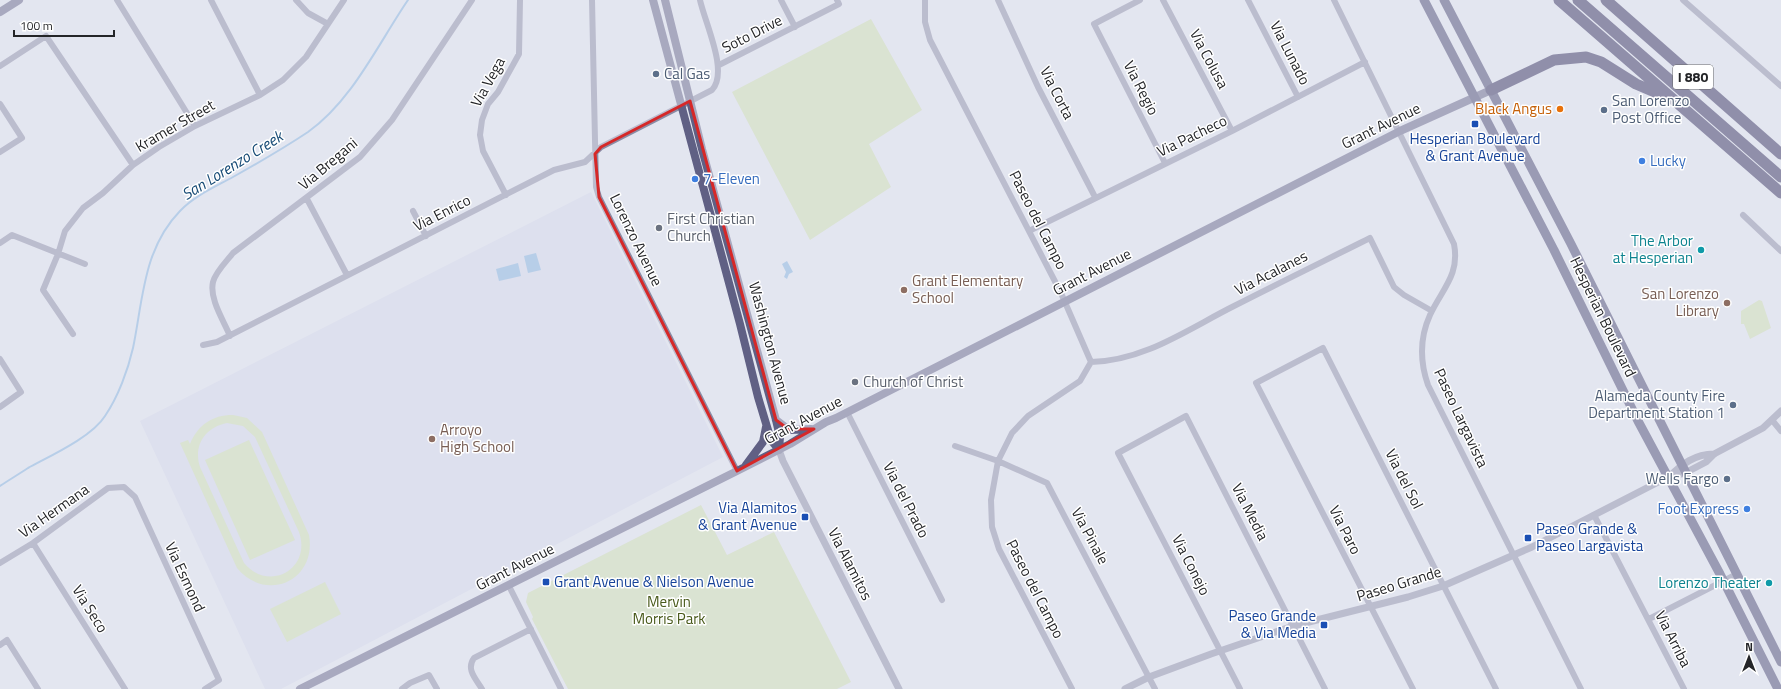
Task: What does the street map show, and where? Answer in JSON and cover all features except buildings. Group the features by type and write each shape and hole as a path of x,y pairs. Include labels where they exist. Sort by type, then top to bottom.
{"highway":[{"name":"I 880","path":"1559,0 1781,193"},
{"name":"I 880","path":"1578,0 1781,177"},
{"name":"I 880","path":"1606,0 1781,154"},
{"path":"1491,90 1554,60 1586,57 1601,62 1636,84 1673,100"}],"main road":[{"path":"0,12 19,0"},
{"name":"Washington Avenue","path":"653,0 740,324 758,397 771,440 779,450"},
{"name":"Washington Avenue","path":"665,0 690,101 776,420 780,437 779,450"},
{"name":"Hesperian Boulevard","path":"1424,0 1554,250 1602,350 1778,689"},
{"name":"Hesperian Boulevard","path":"1444,0 1570,242 1781,662"},
{"name":"Grant Avenue","path":"300,689 740,470 847,412 1400,131 1474,96 1491,90"},
{"path":"776,420 789,430 814,429"},
{"path":"740,470 763,442 766,422"}],"street":[{"path":"117,0 195,126"},
{"path":"211,0 260,95"},
{"path":"296,0 308,12 328,24"},
{"name":"Kramer Street","path":"72,334 43,290 58,254 65,231 83,208 103,193 133,165 159,147 195,126 260,95 283,80 306,57 344,0"},
{"name":"Via Bregani","path":"230,336 214,299 213,282 222,266 233,253 307,199 360,157 392,120 472,0"},
{"name":"Via Vega","path":"506,195 484,151 480,135 482,120 488,104 498,92 519,54 520,0"},
{"name":"Lorenzo Avenue","path":"592,0 596,187 599,197 740,470"},
{"path":"700,0 719,65"},
{"path":"781,0 795,27"},
{"name":"Paseo del Campo","path":"925,0 926,22 930,40 1065,302 1091,362 1080,381 1028,416 1012,433 998,461 991,500 992,527 999,549 1072,689"},
{"name":"Via Corta","path":"998,0 1038,87 1095,197"},
{"name":"Via Regio","path":"1140,0 1094,24 1165,163"},
{"name":"Via Colusa","path":"1163,0 1232,131"},
{"name":"Via Lunado","path":"1248,0 1298,97"},
{"name":"Paseo Largavista","path":"1334,0 1400,131 1454,244 1456,253 1454,270 1432,311 1426,327 1422,346 1423,365 1426,380 1512,556 1581,689"},
{"path":"1683,0 1781,86"},
{"name":"Soto Drive","path":"719,65 795,27 838,2"},
{"path":"0,66 46,36 133,165"},
{"name":"Via Pacheco","path":"1029,231 1095,197 1232,131 1365,62"},
{"name":"Via Enrico","path":"203,345 217,342 230,336 346,275 426,236 554,170 585,162 601,147 712,90 717,84 719,65"},
{"path":"0,104 22,138 0,152"},
{"path":"307,199 346,275"},
{"path":"413,211 426,236"},
{"path":"1743,215 1781,252"},
{"path":"0,243 12,235 85,264"},
{"name":"Via Acalanes","path":"1091,362 1104,362 1128,357 1154,349 1240,303 1370,238 1394,287 1404,296 1432,311"},
{"name":"Via del Sol","path":"1256,383 1322,348 1496,689"},
{"path":"0,359 21,392 0,407"},
{"name":"Via Paro","path":"1256,383 1412,689"},
{"name":"Paseo Grande","path":"1125,689 1149,677 1220,650 1293,626 1370,607 1443,586 1512,556 1683,469 1706,462 1714,454 1763,428 1781,411"},
{"name":"Via del Prado","path":"847,412 942,600"},
{"name":"Via Media","path":"1118,453 1186,416 1325,689"},
{"path":"1772,420 1781,431"},
{"name":"Via Pinale","path":"955,446 998,461 1047,483 1155,689"},
{"name":"Via Alamitos","path":"779,450 783,462 899,689"},
{"name":"Via Conejo","path":"1118,453 1240,689"},
{"name":"Via Hermana","path":"0,563 33,543 108,488 124,487"},
{"name":"Via Esmond","path":"124,487 135,498 219,680 205,689"},
{"name":"Via Arriba","path":"1594,515 1684,689"},
{"name":"Via Seco","path":"33,543 124,689"},
{"path":"1649,619 1737,574"},
{"path":"509,586 561,689"},
{"path":"482,689 471,671 470,664 474,658 531,629"},
{"path":"0,645 7,640 38,689"},
{"path":"402,689 410,683 429,675 437,689"}],"highlighted area":[{"path":"690,101 776,420 788,429 814,429 737,471 599,197 595,154 601,147"}],"shaded area":[{"name":"Arroyo High School","path":"591,192 723,457 281,689 265,689 140,421"}],"green space":[{"path":"871,19 922,110 869,144 891,187 810,240 732,92"},
{"path":"1759,300 1762,301 1771,328 1750,339 1744,324 1741,324 1741,311"},
{"path":"225,415 247,418 262,432 309,535 309,551 305,564 297,575 287,582 275,585 262,584 249,579 237,568 180,443 188,440 190,444 197,431 202,426 212,419","holes":["227,423 243,426 255,437 299,532 301,545 299,557 294,566 286,573 276,576 265,576 254,572 244,563 200,467 198,459 200,445 207,433 219,425"]},
{"path":"249,440 295,540 250,560 205,460"},
{"name":"Mervin Morris Park","path":"701,505 727,555 774,532 851,682 837,689 568,689 532,619 533,617 526,602 528,593"},
{"path":"325,582 341,614 287,642 270,609"}],"water":[{"path":"536,253 541,270 528,273 524,256"},
{"path":"787,261 793,272 789,274 787,279 784,277 786,272 782,264"},
{"path":"518,263 521,276 499,281 496,269"}],"waterway":[{"name":"San Lorenzo Creek","path":"0,486 28,468 81,439 99,424 110,409 122,383 133,348 146,276 152,258 158,242 180,211 198,196 280,150 308,132 324,119 351,88 408,0"}],"place":[{"name":"Cal Gas","path":"656,74"},
{"name":"Black Angus","path":"1560,109"},
{"name":"San Lorenzo Post Office","path":"1604,110"},
{"name":"Hesperian Boulevard & Grant Avenue","path":"1475,124"},
{"name":"Lucky","path":"1642,161"},
{"name":"7-Eleven","path":"695,179"},
{"name":"First Christian Church","path":"659,228"},
{"name":"The Arbor at Hesperian","path":"1701,250"},
{"name":"Grant Elementary School","path":"904,290"},
{"name":"San Lorenzo Library","path":"1727,303"},
{"name":"Church of Christ","path":"855,382"},
{"name":"Alameda County Fire Department Station 1","path":"1733,405"},
{"name":"Arroyo High School","path":"432,439"},
{"name":"Wells Fargo","path":"1727,479"},
{"name":"Foot Express","path":"1747,509"},
{"name":"Via Alamitos & Grant Avenue","path":"805,517"},
{"name":"Paseo Grande & Paseo Largavista","path":"1528,538"},
{"name":"Grant Avenue & Nielson Avenue","path":"546,582"},
{"name":"Lorenzo Theater","path":"1769,583"},
{"name":"Paseo Grande & Via Media","path":"1324,625"}]}
